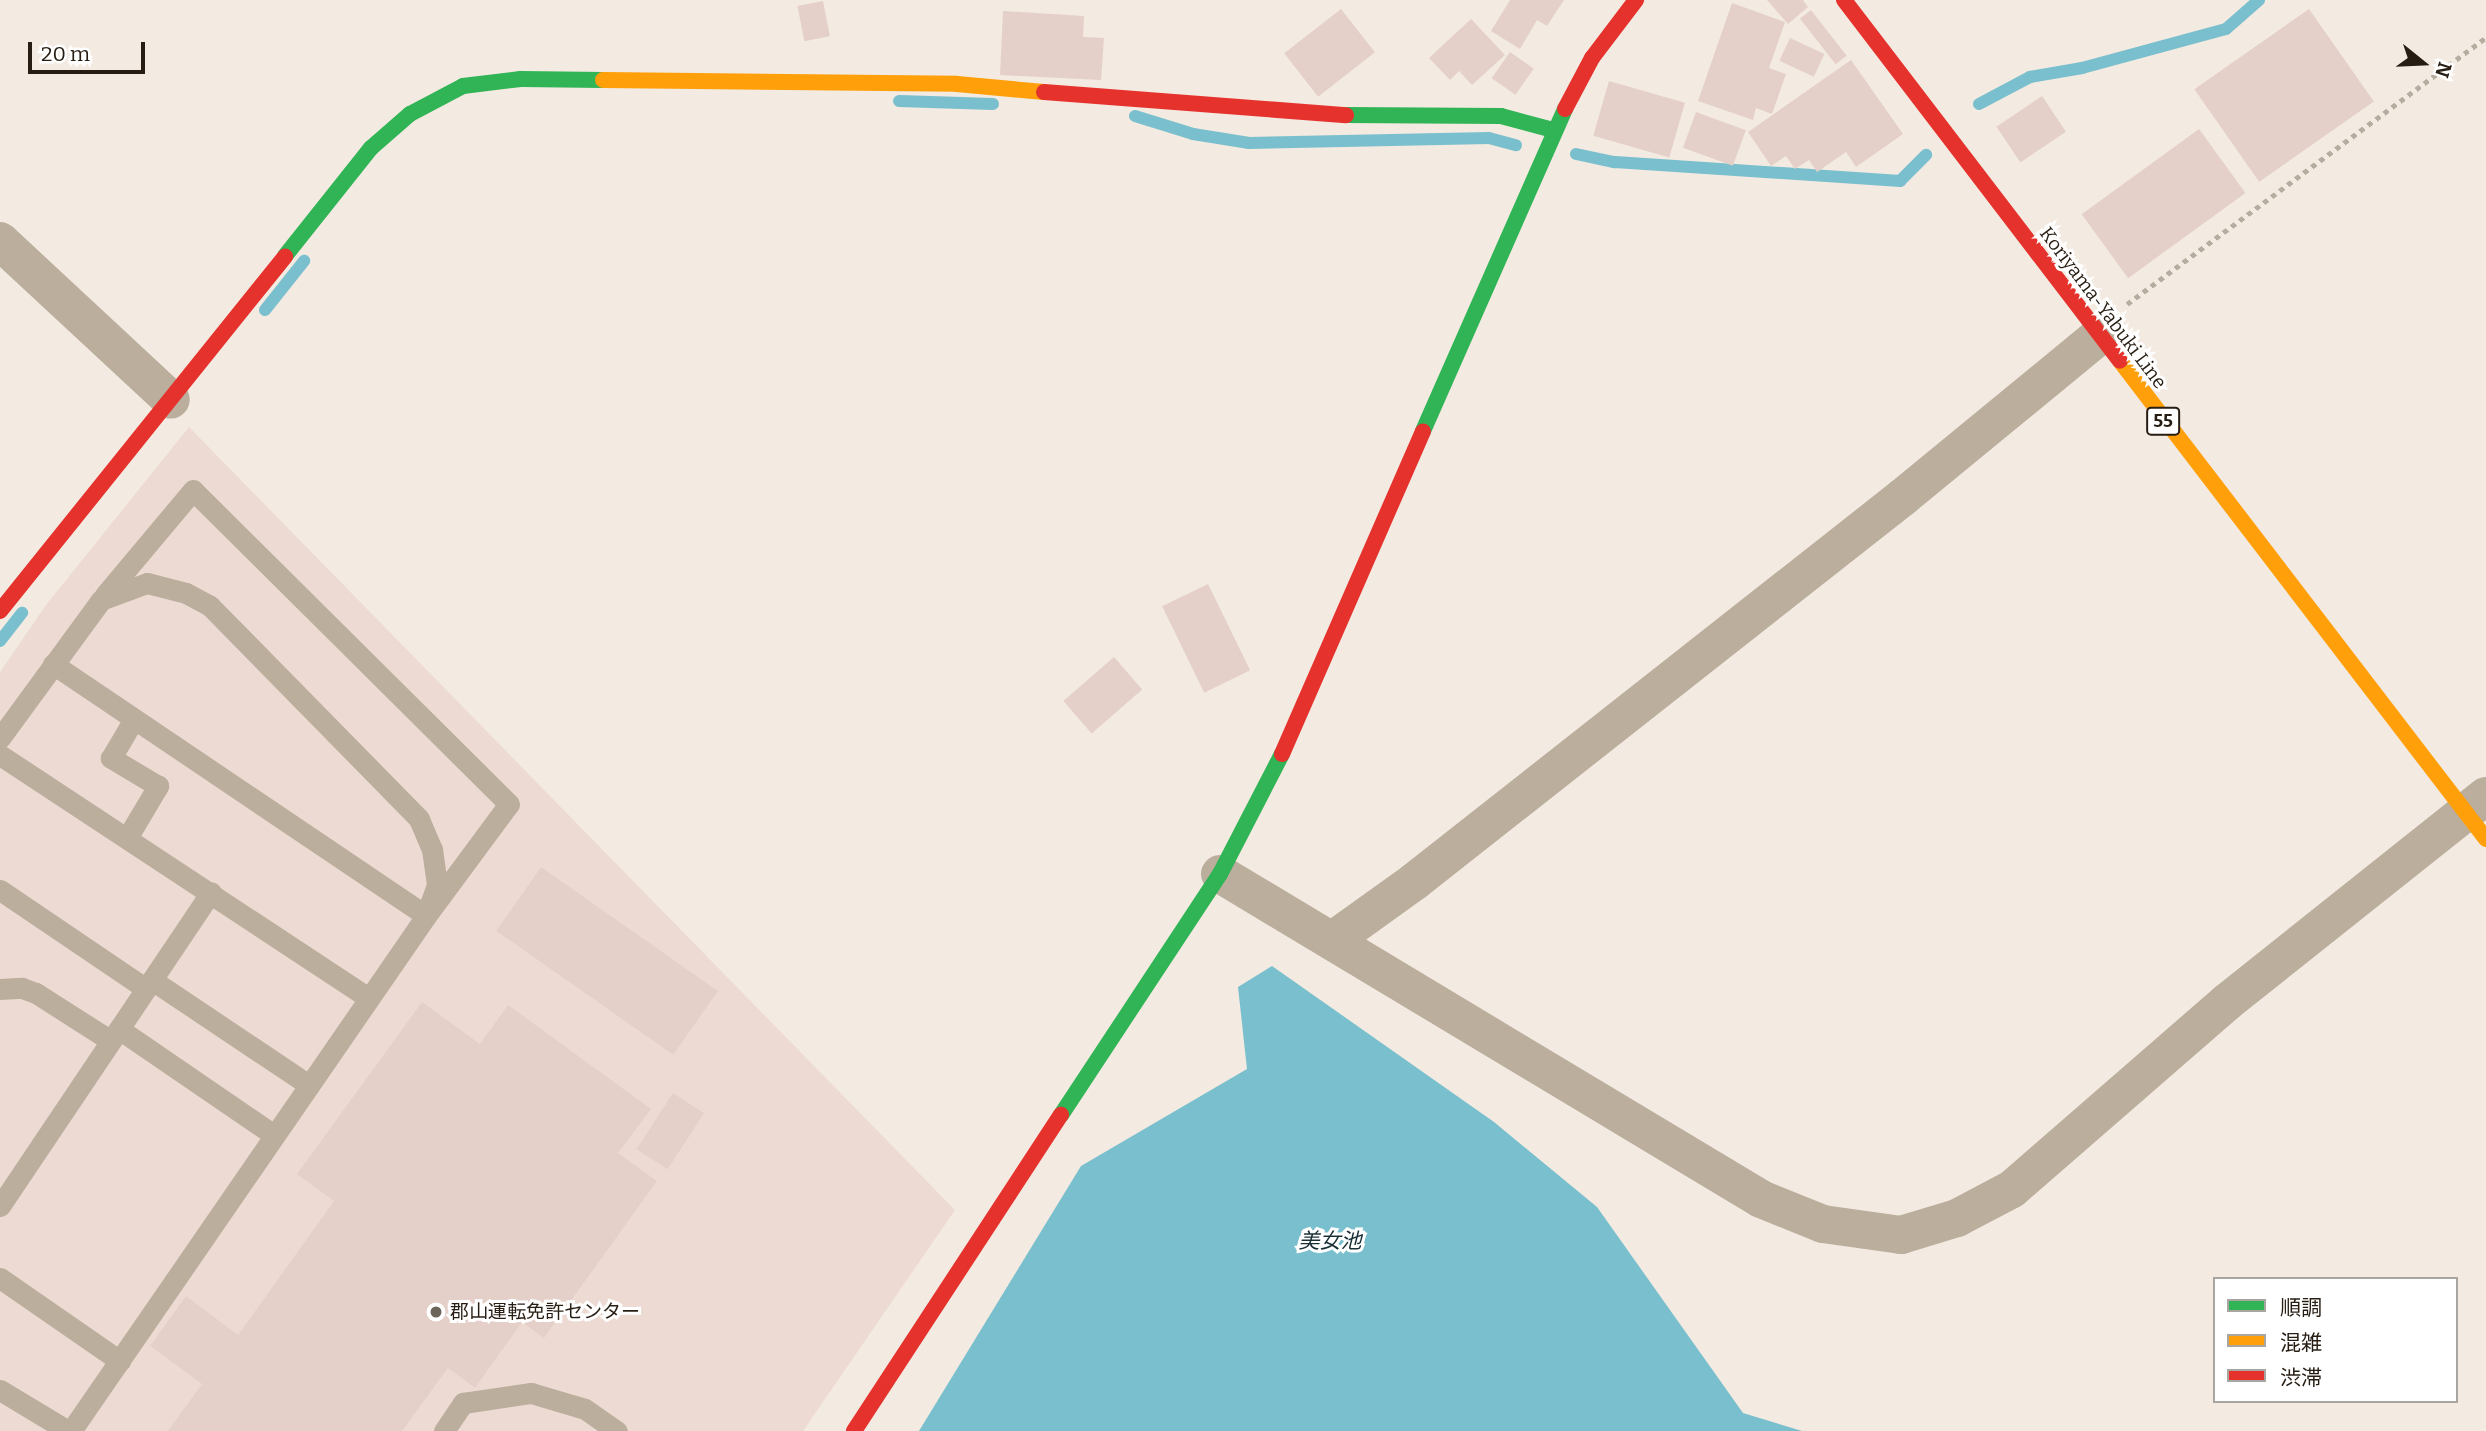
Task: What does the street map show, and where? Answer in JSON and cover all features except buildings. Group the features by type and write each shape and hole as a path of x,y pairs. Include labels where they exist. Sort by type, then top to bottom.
{"street":[{"path":"855,1431 1220,874 1293,733 1553,130 1592,58 1636,0"},
{"name":"Koriyama-Yabuki Line","path":"1844,0 2095,333 2480,817"},
{"path":"0,611 371,148 410,114 463,86 521,79 957,84 1303,115 1501,116 1553,130"},
{"path":"0,241 170,400"},
{"path":"1333,940 1903,497 2095,333"},
{"path":"1220,874 1761,1199 1824,1224 1902,1234 1957,1218 2012,1189 2227,1002 2480,817"}],"lane":[{"path":"0,738 52,664 193,490 509,804 368,998 70,1431 0,1391"},
{"path":"102,600 147,583 186,593 210,606 419,819 432,849 437,885 426,916"},
{"path":"52,664 426,916"},
{"path":"127,838 158,786 111,758 134,719"},
{"path":"0,755 368,998"},
{"path":"0,890 309,1085"},
{"path":"0,1206 211,892"},
{"path":"0,989 22,988 36,993 115,1035 274,1135"},
{"path":"0,1278 120,1361"},
{"path":"444,1431 463,1404 531,1393 585,1409 617,1431"}],"path":[{"path":"2095,333 2486,37"}],"shaded area":[{"path":"189,427 955,1210 803,1431 0,1431 0,672 46,605"}],"water":[{"name":"美女池","path":"1272,966 1494,1122 1597,1207 1743,1413 1802,1431 919,1431 1081,1166 1247,1069 1238,987"}],"waterway":[{"path":"1979,104 2030,77 2082,68 2226,29 2259,0"},
{"path":"899,101 993,104"},
{"path":"1135,116 1193,134 1249,143 1489,138 1516,145"},
{"path":"1576,154 1615,162 1900,181 1926,155"},
{"path":"265,310 304,261"},
{"path":"0,641 22,613"}],"traffic: fast":[{"path":"285,256 371,148 410,114 463,86 521,79 603,80"},
{"path":"1423,431 1565,109"},
{"path":"1346,115 1501,116 1553,130"},
{"path":"1061,1115 1220,874 1282,754"}],"traffic: slow":[{"path":"603,80 957,84 1044,92"},
{"path":"2120,361 2486,839"}],"traffic: jam":[{"path":"1565,109 1592,58 1636,0"},
{"path":"1844,0 2120,361"},
{"path":"1044,92 1346,115"},
{"path":"0,611 285,256"},
{"path":"1282,754 1423,431"},
{"path":"854,1431 1061,1115"}],"place":[{"name":"郡山運転免許センター","path":"436,1312"}]}
